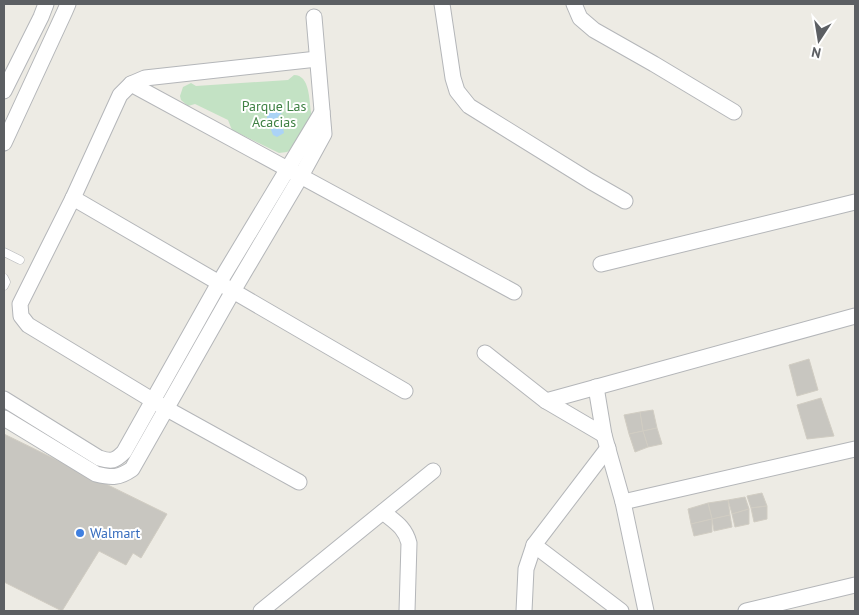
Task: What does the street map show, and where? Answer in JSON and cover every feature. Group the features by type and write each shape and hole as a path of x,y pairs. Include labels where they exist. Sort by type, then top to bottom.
{"street":[{"path":"4,91 46,4"},
{"path":"4,143 68,4"},
{"path":"442,4 452,78 457,91 469,106 625,201"},
{"path":"574,4 580,18 594,30 734,112"},
{"path":"4,418 96,474 117,477 132,470 324,134 314,17"},
{"path":"300,482 167,409 28,325 21,316 20,304 73,198 120,95 131,84 145,78 317,58"},
{"path":"131,84 514,292"},
{"path":"4,399 99,458 109,461 118,459 124,452 219,283 322,112"},
{"path":"73,198 404,391"},
{"path":"601,264 855,202"},
{"path":"546,401 855,316"},
{"path":"485,353 546,401 606,442"},
{"path":"596,387 606,442 623,502 646,611"},
{"path":"524,611 526,569 534,545 606,442"},
{"path":"623,502 855,449"},
{"path":"260,611 433,471"},
{"path":"383,512 402,528 410,542 407,611"},
{"path":"534,545 621,611"},
{"path":"746,611 855,585"}],"lane":[{"path":"4,252 20,260"},
{"path":"4,278 6,282 4,286"}],"green space":[{"name":"Parque Las Acacias","path":"294,75 303,79 306,84 311,115 287,152 279,153 232,130 228,120 195,104 188,106 181,100 180,96 183,87 191,83 196,86 288,80"}],"water":[{"path":"272,106 282,107 283,109 276,120 283,128 284,133 277,137 273,135 267,119 267,111"}],"building":[{"path":"809,359 818,390 797,396 789,365"},
{"path":"821,398 834,436 807,439 797,405"},
{"path":"653,410 657,428 643,431 640,412"},
{"path":"640,412 643,431 629,434 624,415"},
{"path":"657,428 662,444 648,447 643,431"},
{"path":"643,431 648,447 635,452 629,434"},
{"name":"Walmart","path":"4,434 167,514 141,558 133,553 126,565 99,551 62,611 4,582"},
{"path":"762,493 767,506 751,508 747,496"},
{"path":"745,497 749,509 732,514 728,500"},
{"path":"728,500 730,515 712,519 708,503"},
{"path":"708,503 712,519 691,524 688,509"},
{"path":"767,506 767,519 754,522 751,508"},
{"path":"749,509 749,524 735,527 732,514"},
{"path":"730,515 732,527 714,531 712,519"},
{"path":"712,519 712,532 694,536 691,524"}],"place":[{"name":"Walmart","path":"80,533"}]}
